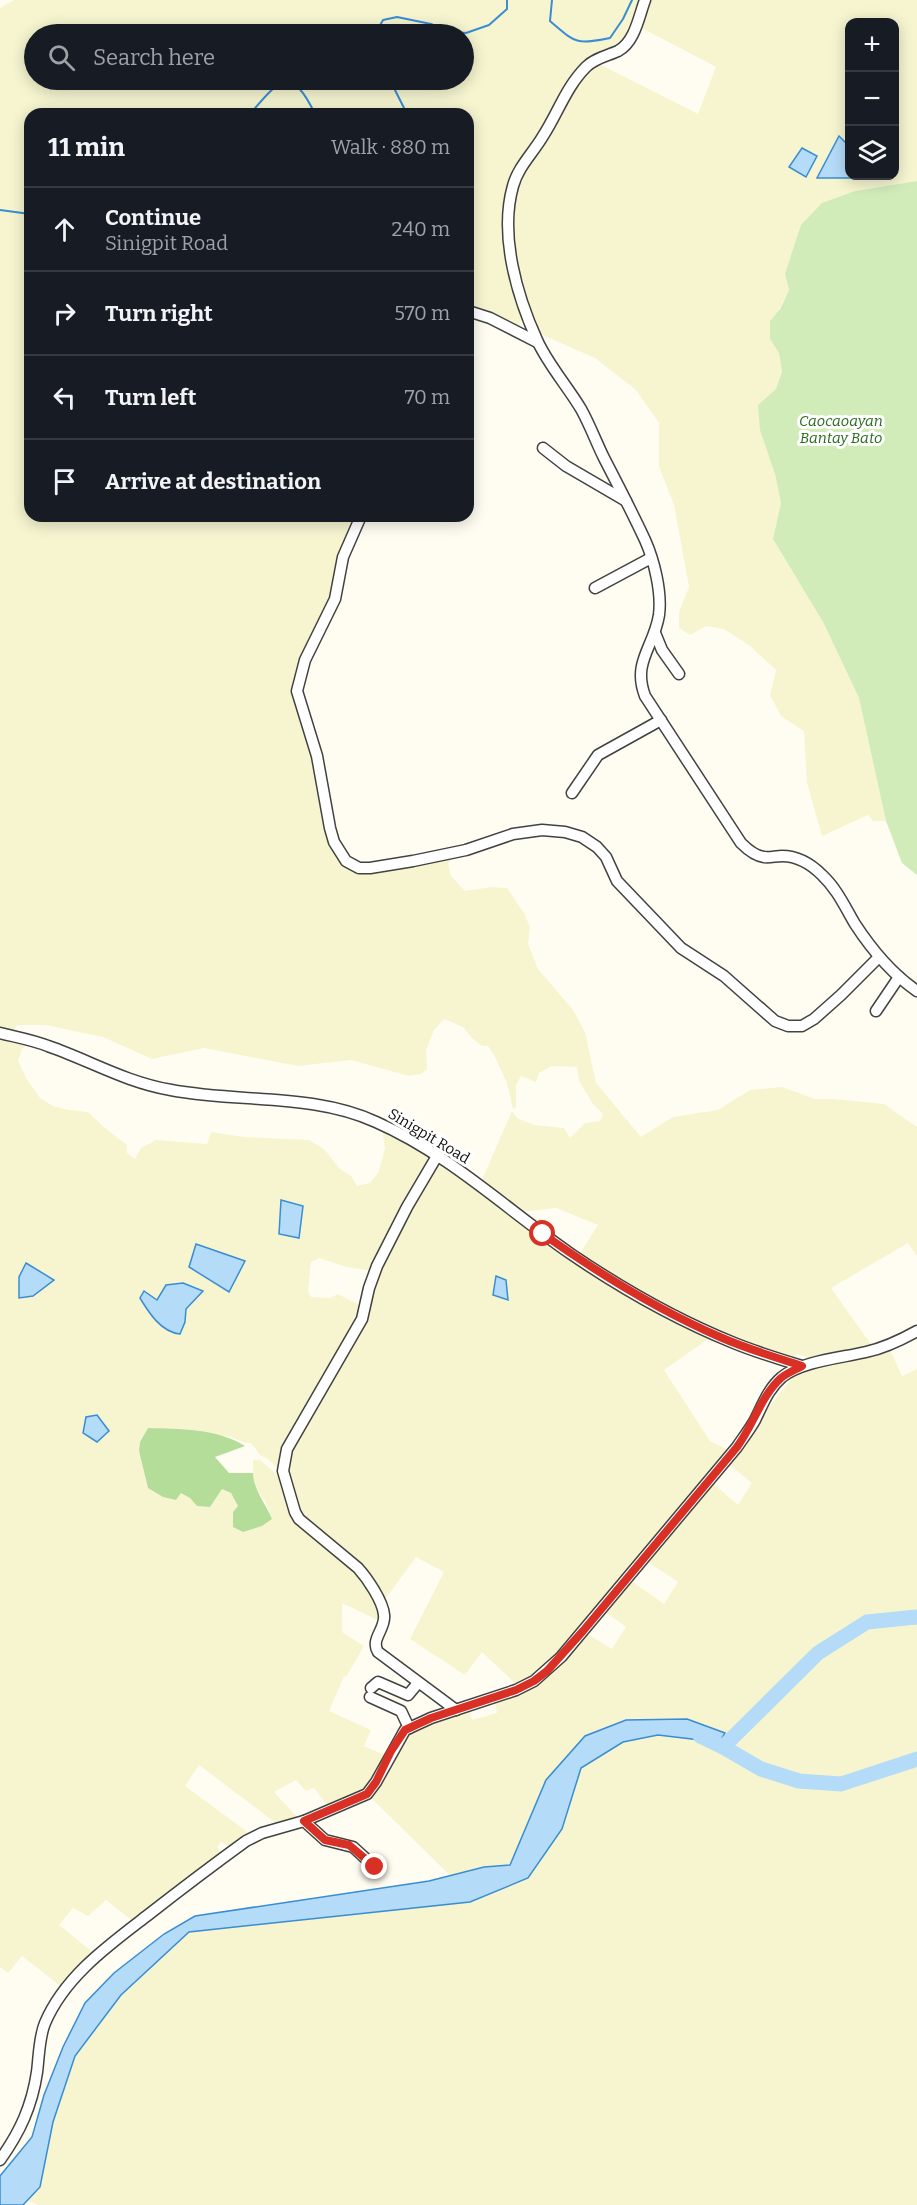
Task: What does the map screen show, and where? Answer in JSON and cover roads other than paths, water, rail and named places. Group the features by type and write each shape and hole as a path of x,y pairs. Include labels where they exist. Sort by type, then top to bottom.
{"street":[{"path":"645,0 625,46 589,64 572,84 543,137 522,166 513,186 510,204 509,250 524,306 537,342 582,411 646,542 651,558 658,590 659,612 655,633 643,658 640,683 645,696 741,843 750,851 763,857 798,858 817,871 835,889 855,924 879,957 917,991"},
{"path":"474,313 537,342"},
{"path":"543,448 566,466 626,501"},
{"path":"359,522 344,557 335,600 305,660 297,691 317,756 334,842 346,861 359,868 413,861 466,850 513,834 542,830 565,832 582,837 597,847 606,857 617,881 681,948 724,976 775,1021 788,1026 802,1026 814,1019 879,957"},
{"path":"595,588 651,558"},
{"path":"655,633 662,650 679,674"},
{"path":"572,793 598,755 661,720"},
{"path":"876,1011 899,977"},
{"name":"Sinigpit Road","path":"0,1033 47,1045 144,1085 196,1094 297,1102 359,1114 378,1122 438,1156 572,1254 644,1298 719,1337 802,1366"},
{"path":"438,1156 407,1208 377,1266 362,1319 287,1449 283,1471 299,1519 358,1568 381,1605 385,1616 375,1642 376,1648 387,1660 456,1710"},
{"path":"0,2160 15,2139 28,2113 44,2026 52,2007 69,1985 99,1954 246,1841 261,1833 304,1821 367,1794 376,1782 400,1736 409,1728 516,1690 534,1681 547,1671 583,1631 737,1447 770,1390 783,1376 802,1366 868,1352 898,1342 917,1331"},
{"path":"409,1728 401,1711 371,1692 375,1683 381,1683 408,1695 418,1683"},
{"path":"304,1821 325,1840 349,1845 375,1867"}],"water":[{"path":"839,136 845,142 845,178 817,178"},
{"path":"802,148 817,156 806,177 789,167"},
{"path":"281,1200 303,1206 299,1238 279,1234"},
{"path":"196,1244 245,1261 229,1292 189,1267"},
{"path":"26,1263 54,1280 33,1296 19,1298 19,1277"},
{"path":"496,1276 506,1280 508,1300 493,1295"},
{"path":"183,1283 203,1291 186,1309 185,1322 180,1334 161,1326 140,1298 144,1291 157,1300 166,1285"},
{"path":"97,1415 109,1431 97,1442 83,1433 86,1417"},
{"path":"687,1719 725,1733 715,1750 700,1740 658,1735 623,1742 581,1768 562,1829 528,1878 470,1902 189,1932 121,1995 75,2056 53,2122 40,2187 23,2205 0,2205 0,2176 32,2137 44,2095 63,2047 85,2003 114,1973 164,1934 195,1916 429,1881 484,1867 510,1865 546,1780 585,1736 626,1720"}],"waterway":[{"path":"474,30 489,25 507,9 507,0"},
{"path":"552,0 550,21 571,38 582,41 610,38 632,0"},
{"path":"381,24 383,20 397,17 431,24"},
{"path":"255,108 272,90"},
{"path":"301,90 312,108"},
{"path":"395,90 404,108"},
{"path":"0,210 24,213"},
{"path":"700,1736 723,1747 818,1653 867,1622 917,1617"},
{"path":"723,1747 761,1769 799,1781 841,1784 917,1759"}],"park label":[{"name":"Caocaoayan Bantay Bato","path":"841,430"}]}
